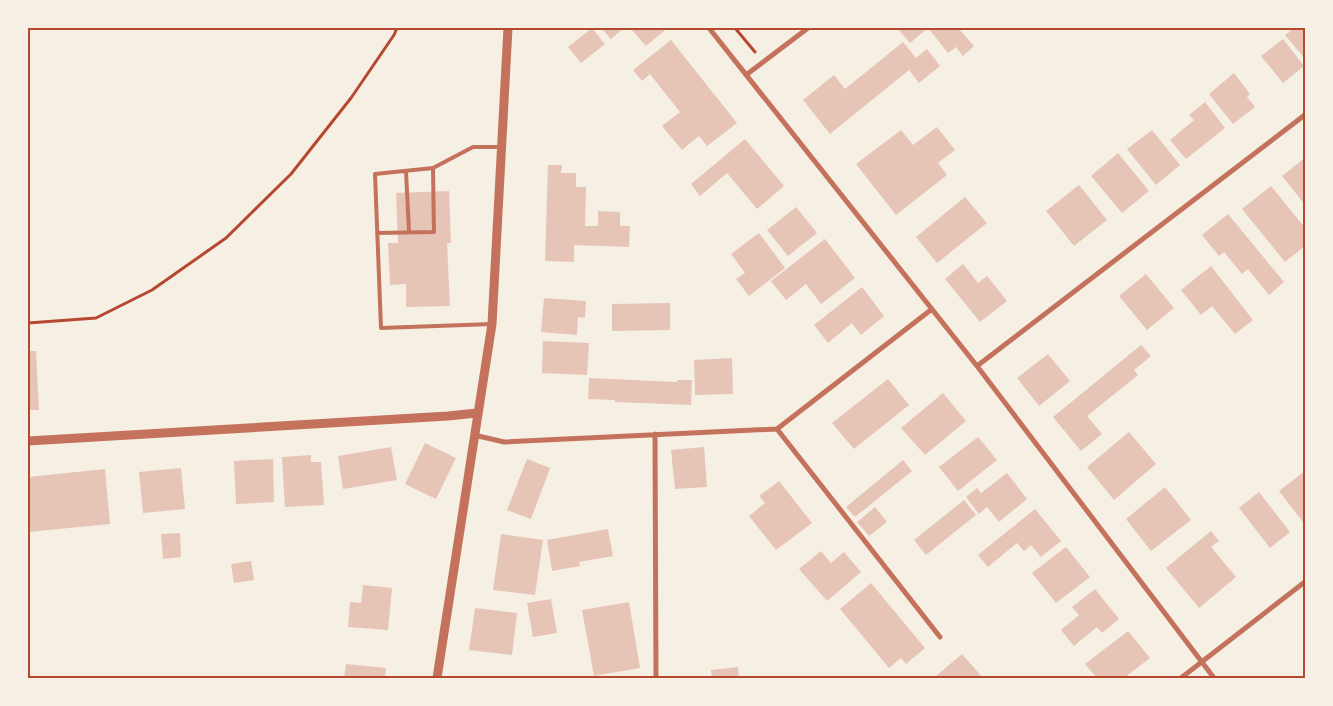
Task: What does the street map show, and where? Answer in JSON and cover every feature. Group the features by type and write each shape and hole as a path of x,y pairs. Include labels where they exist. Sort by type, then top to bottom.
{"street":[{"path":"437,678 492,324 508,28"},
{"path":"709,28 977,366 1214,678"},
{"path":"746,75 808,28"},
{"path":"977,366 1306,114"},
{"path":"474,435 504,442 777,429 932,309"},
{"path":"28,441 438,417 477,412"},
{"path":"777,429 940,637"},
{"path":"655,434 656,678"},
{"path":"1180,678 1306,581"}],"lane":[{"path":"492,324 380,328 375,174 433,168 473,147 503,147"},
{"path":"377,233 434,232 433,168"},
{"path":"406,170 409,232"}],"path":[{"path":"28,322 96,318 152,290 226,238 291,174 351,98 397,28"},
{"path":"735,28 763,62"}],"building":[{"path":"592,28 605,44 581,63 568,47"},
{"path":"601,28 624,28 611,39"},
{"path":"630,28 663,28 665,30 646,46"},
{"path":"897,28 928,28 910,43"},
{"path":"928,28 958,28 974,46 963,56 956,47 948,53"},
{"path":"1294,28 1306,28 1306,60 1285,35"},
{"path":"1283,39 1304,66 1283,83 1261,56"},
{"path":"671,40 737,123 707,146 699,136 682,150 662,126 680,112 650,74 642,81 633,70"},
{"path":"903,42 916,58 927,49 940,66 919,83 909,70 830,134 803,100 834,75 845,89"},
{"path":"1234,73 1250,94 1247,97 1255,107 1233,124 1209,94"},
{"path":"1205,102 1225,128 1186,159 1170,140 1194,120 1189,115"},
{"path":"937,127 955,150 938,163 947,175 896,215 856,164 901,130 913,145"},
{"path":"1152,130 1180,165 1156,185 1127,149"},
{"path":"745,139 784,186 757,209 727,173 700,196 691,184"},
{"path":"1118,153 1149,191 1122,213 1091,176"},
{"path":"1306,157 1306,206 1282,176"},
{"path":"548,165 562,165 561,173 576,173 576,187 586,187 585,226 598,226 598,211 620,212 620,226 630,226 629,247 574,245 574,262 545,261"},
{"path":"1079,185 1107,220 1074,246 1046,211"},
{"path":"1271,186 1306,229 1306,245 1285,262 1242,209"},
{"path":"449,191 451,243 447,243 450,306 406,307 406,284 390,285 388,243 398,243 396,193"},
{"path":"965,197 987,223 937,263 916,237"},
{"path":"796,207 817,233 788,256 767,230"},
{"path":"1228,214 1284,282 1269,295 1248,269 1242,274 1224,252 1219,256 1202,235"},
{"path":"759,233 785,268 749,296 736,279 745,273 731,254"},
{"path":"825,239 855,278 821,304 806,284 786,300 771,281"},
{"path":"963,264 978,283 987,276 1007,301 980,322 945,279"},
{"path":"1211,266 1253,320 1235,334 1212,306 1201,315 1181,290"},
{"path":"1146,274 1174,308 1147,330 1119,296"},
{"path":"862,287 884,316 861,335 852,323 828,343 814,325"},
{"path":"544,298 586,301 585,318 578,317 577,335 541,332"},
{"path":"670,303 670,330 612,331 612,304"},
{"path":"543,341 589,343 587,375 542,373"},
{"path":"1141,345 1151,356 1134,370 1138,375 1087,416 1102,434 1081,451 1053,417"},
{"path":"28,351 36,351 39,410 28,410"},
{"path":"1048,354 1070,381 1039,406 1017,378"},
{"path":"732,358 733,394 695,395 694,360"},
{"path":"589,378 677,382 677,380 692,380 691,405 588,399"},
{"path":"888,379 909,405 854,449 832,423"},
{"path":"943,393 966,421 925,455 901,428"},
{"path":"1129,432 1156,464 1114,500 1087,467"},
{"path":"978,437 997,460 958,491 939,467"},
{"path":"425,443 456,458 436,499 405,484"},
{"path":"391,447 397,480 343,489 338,456"},
{"path":"704,447 707,487 675,489 671,450"},
{"path":"311,455 311,462 321,462 324,505 285,507 282,457"},
{"path":"273,459 274,502 236,504 234,461"},
{"path":"527,459 550,468 531,519 507,510"},
{"path":"903,460 912,471 855,517 846,507"},
{"path":"181,468 185,509 143,513 139,472"},
{"path":"105,469 110,524 28,532 28,477"},
{"path":"1305,471 1306,473 1306,526 1279,491"},
{"path":"1007,473 1027,499 999,522 987,507 979,514 966,497 977,488 981,493"},
{"path":"779,481 812,523 776,550 749,516 765,503 759,496"},
{"path":"1165,487 1191,520 1151,551 1126,519"},
{"path":"1259,492 1290,532 1270,548 1239,508"},
{"path":"964,500 976,515 926,555 914,540"},
{"path":"875,507 887,522 869,536 857,522"},
{"path":"1035,509 1061,541 1041,557 1031,545 1024,551 1017,543 988,567 978,555"},
{"path":"608,529 613,556 579,562 580,566 552,571 547,540"},
{"path":"1211,531 1219,541 1211,547 1236,577 1199,608 1166,568"},
{"path":"180,533 181,557 163,559 161,534"},
{"path":"501,534 543,540 535,595 493,590"},
{"path":"1066,547 1090,577 1056,603 1032,573"},
{"path":"821,551 831,563 844,552 861,572 827,601 799,569"},
{"path":"251,561 254,580 234,583 231,564"},
{"path":"871,583 925,648 906,664 901,658 889,668 840,609"},
{"path":"363,585 392,588 388,630 348,627 350,602 361,603"},
{"path":"1095,589 1119,619 1102,633 1097,627 1074,646 1061,630 1079,615 1072,607"},
{"path":"551,599 557,633 533,637 527,603"},
{"path":"629,602 640,668 594,676 582,610"},
{"path":"475,608 517,613 512,655 469,650"},
{"path":"1128,631 1150,658 1124,678 1097,678 1085,664"},
{"path":"962,654 983,678 937,678 936,676"},
{"path":"346,664 386,668 385,678 344,678"},
{"path":"738,667 739,678 712,678 711,670"}]}
